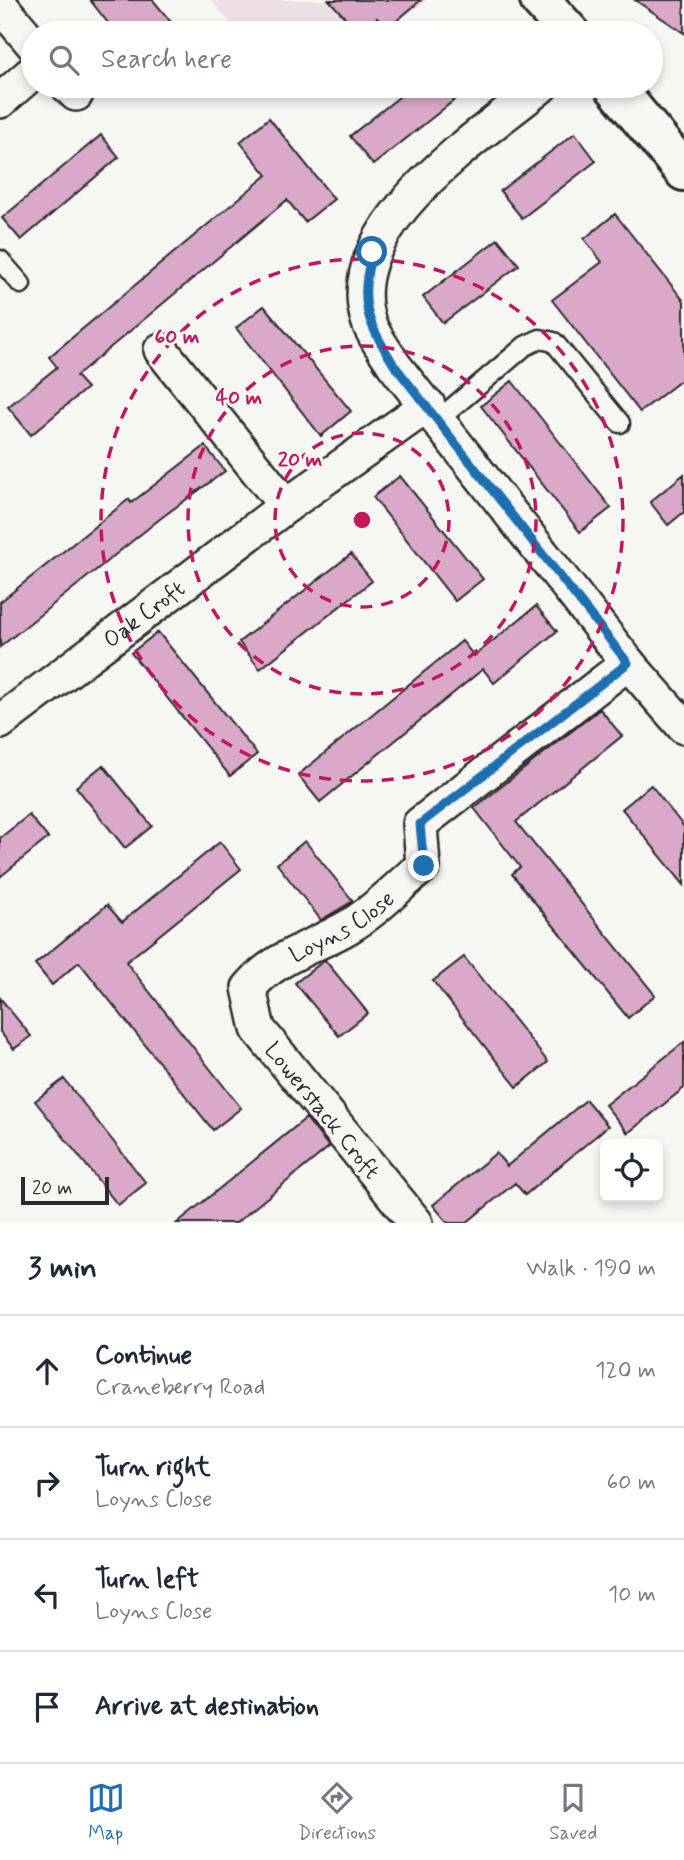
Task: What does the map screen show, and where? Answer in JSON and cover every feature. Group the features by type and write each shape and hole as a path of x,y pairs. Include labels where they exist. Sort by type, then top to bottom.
{"street":[{"path":"540,0 559,21"},
{"path":"0,5 21,30"},
{"path":"0,101 21,83"},
{"path":"527,98 415,191 390,220 372,252 364,285 369,323 394,365 628,663 684,727"},
{"path":"624,98 684,171"},
{"path":"161,350 286,506"},
{"name":"Oak Croft","path":"0,722 286,506 433,412"},
{"name":"Loyns Close","path":"249,988 264,970 351,926 424,866 420,824 628,663"},
{"name":"Lowerstack Croft","path":"249,988 258,1029 416,1223"}],"lane":[{"path":"0,260 21,284"},
{"path":"433,412 525,346 540,339 554,342 620,423"}],"shaded area":[{"path":"211,0 427,0 399,21 229,21"}],"building":[{"path":"90,0 153,0 170,21 107,21"},
{"path":"329,0 421,0 396,21 380,21 377,18 373,21 348,21"},
{"path":"635,0 684,0 684,33"},
{"path":"398,98 457,98 373,165 350,136"},
{"path":"269,118 334,199 305,222 287,200 76,376 87,388 31,435 8,407 57,367 49,357 267,175 240,142"},
{"path":"575,133 596,161 522,218 500,191"},
{"path":"101,135 119,157 21,240 2,218"},
{"path":"615,214 684,301 684,378 640,412 552,300 602,262 584,239"},
{"path":"498,239 519,265 443,323 423,297"},
{"path":"264,306 351,411 321,436 236,328"},
{"path":"512,381 611,508 580,532 481,406"},
{"path":"205,446 225,471 161,518 0,647 0,602 129,499 131,503"},
{"path":"684,474 684,512 668,525 650,502"},
{"path":"400,476 483,579 455,601 373,497"},
{"path":"351,554 372,581 260,669 239,642"},
{"path":"536,606 557,631 494,683 483,669 320,802 298,775 462,641 474,656"},
{"path":"158,632 257,754 230,776 131,653"},
{"path":"600,709 622,736 516,822 655,995 628,1018 512,874 520,867 474,808"},
{"path":"103,765 152,826 125,848 76,787"},
{"path":"651,785 684,827 684,885 622,809"},
{"path":"29,815 48,838 0,877 0,838"},
{"path":"305,841 353,901 321,920 277,864"},
{"path":"220,842 241,869 126,962 241,1108 213,1130 79,962 52,985 35,964 107,905 122,922"},
{"path":"464,957 548,1062 517,1087 433,981"},
{"path":"325,960 368,1013 339,1036 295,983"},
{"path":"0,998 31,1036 14,1049 0,1032"},
{"path":"684,1042 684,1088 628,1133 605,1105"},
{"path":"64,1079 146,1183 118,1205 35,1101"},
{"path":"586,1100 608,1126 525,1195 515,1183 466,1223 448,1223 433,1205 496,1153 507,1166"},
{"path":"306,1118 329,1147 236,1223 177,1223"}],"route":[{"path":"372,252 364,285 369,323 394,365 628,663 420,824 424,866"}]}
